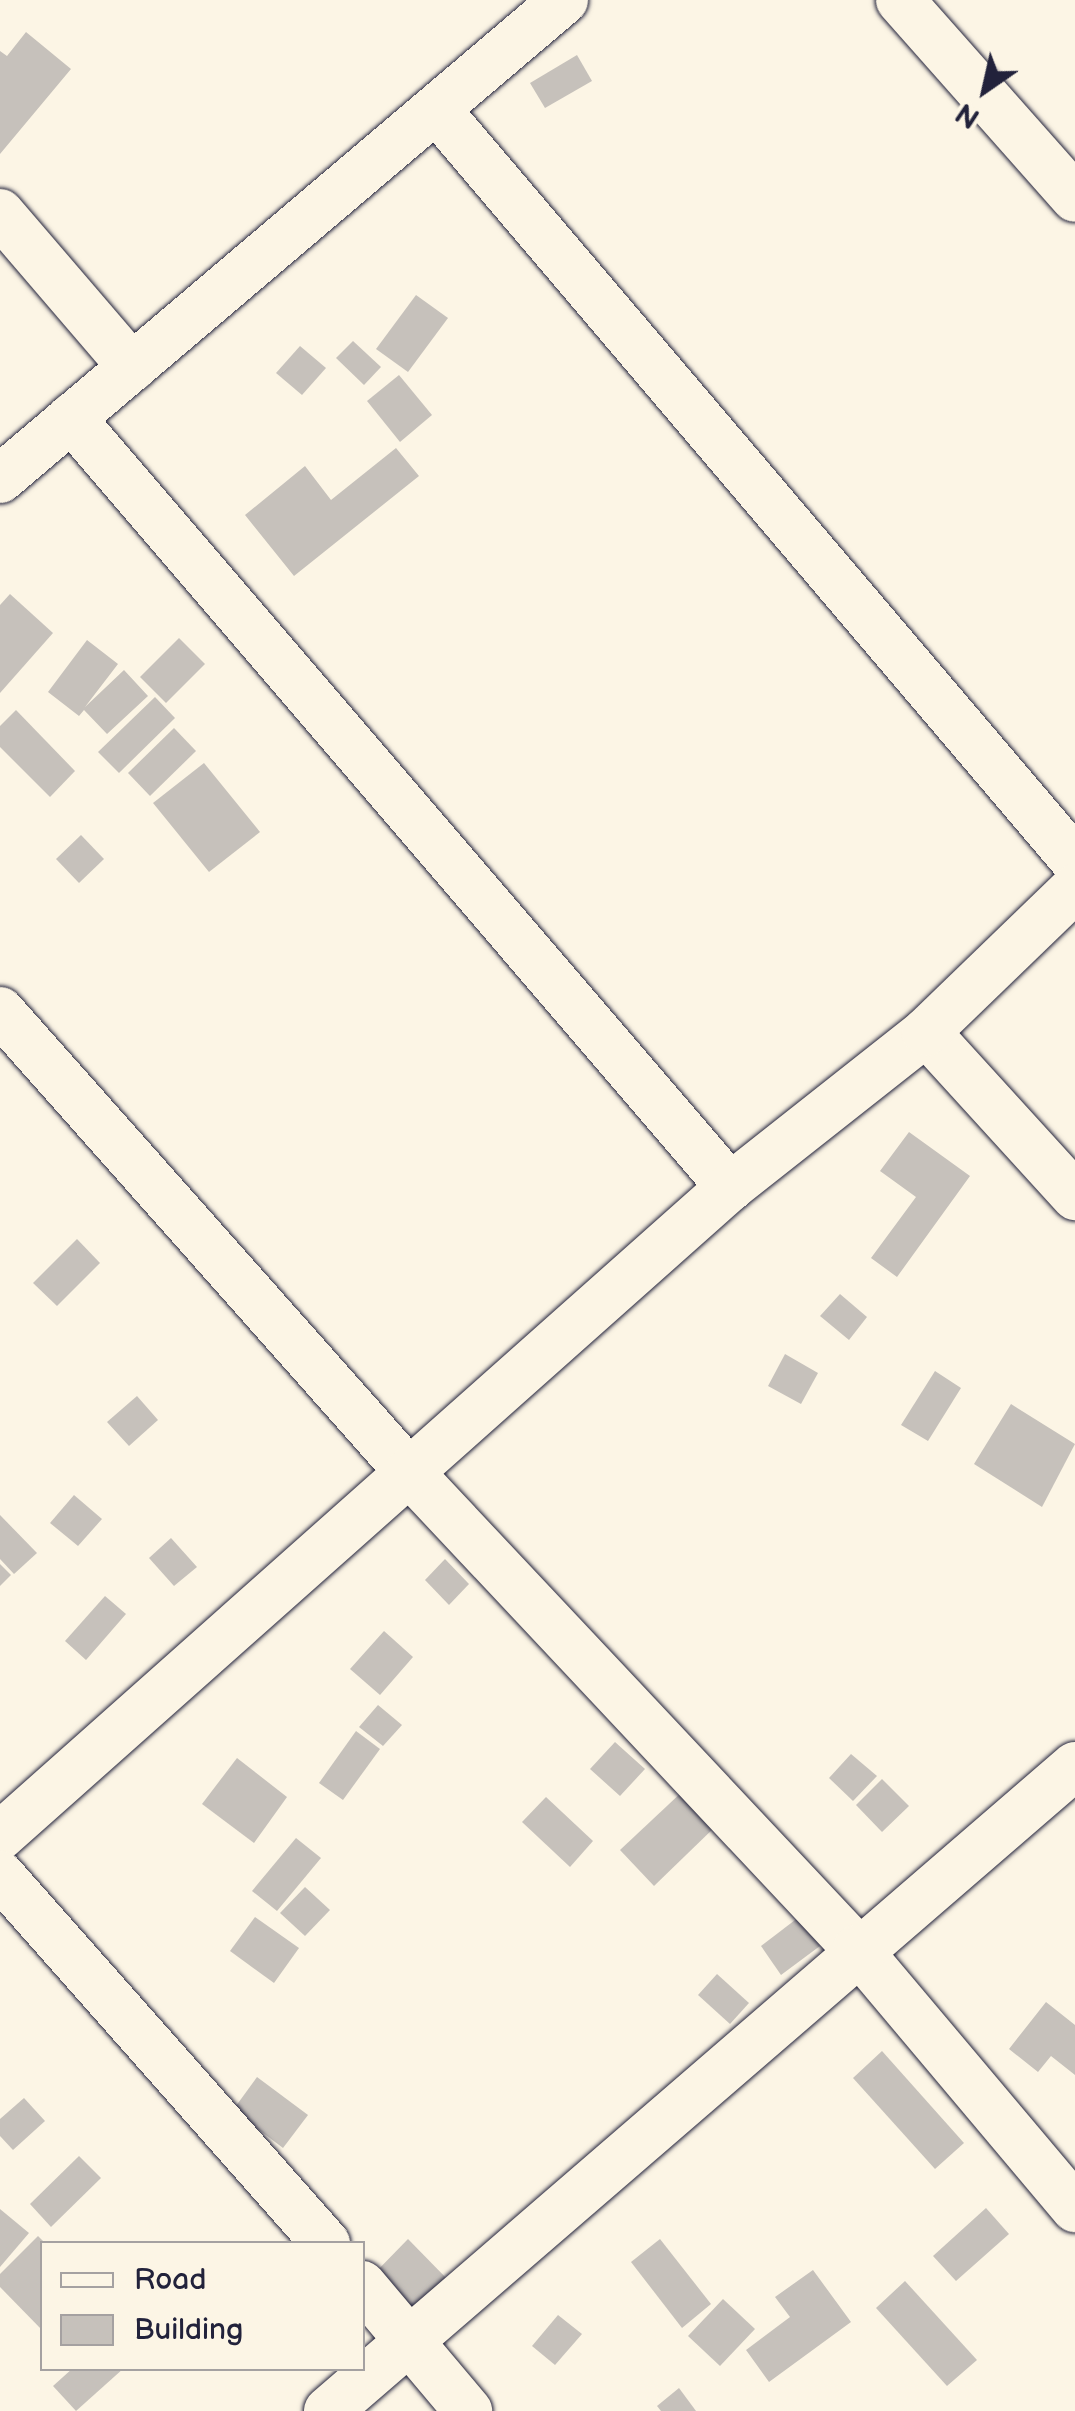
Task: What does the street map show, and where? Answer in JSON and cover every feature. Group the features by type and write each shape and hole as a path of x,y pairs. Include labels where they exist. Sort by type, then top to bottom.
{"street":[{"path":"0,479 564,0"},
{"path":"900,0 1075,198"},
{"path":"436,108 1075,861"},
{"path":"0,213 132,368"},
{"path":"71,418 730,1187"},
{"path":"0,1836 730,1187 926,1032 1075,888"},
{"path":"0,1010 409,1472 857,1949 1075,2208"},
{"path":"926,1032 1075,1196"},
{"path":"328,2411 857,1949 1075,1766"},
{"path":"0,1875 323,2241"},
{"path":"365,2288 468,2411"}],"building":[{"path":"26,32 71,69 0,154 0,51 7,56"},
{"path":"577,55 592,81 545,108 530,83"},
{"path":"416,295 448,318 408,372 376,349"},
{"path":"353,341 381,367 364,385 336,358"},
{"path":"300,346 326,368 302,395 276,373"},
{"path":"399,375 432,415 400,442 367,401"},
{"path":"396,448 419,476 294,576 245,515 305,466 331,500"},
{"path":"10,594 53,633 0,693 0,605"},
{"path":"179,638 205,664 166,703 140,677"},
{"path":"87,640 118,664 85,707 124,670 148,696 107,734 84,710 79,716 48,692"},
{"path":"155,697 175,718 119,773 98,752"},
{"path":"16,710 75,771 50,797 0,747 0,726"},
{"path":"174,728 196,751 150,796 128,773"},
{"path":"204,763 260,832 209,872 153,803"},
{"path":"81,835 104,859 79,883 56,859"},
{"path":"909,1132 970,1176 897,1277 871,1258 916,1197 880,1171"},
{"path":"77,1239 100,1263 57,1306 33,1283"},
{"path":"840,1294 867,1317 849,1340 820,1316"},
{"path":"785,1354 818,1373 801,1404 768,1386"},
{"path":"935,1371 961,1388 928,1441 901,1425"},
{"path":"137,1396 158,1420 129,1446 107,1422"},
{"path":"1011,1404 1075,1444 1042,1507 974,1464"},
{"path":"74,1495 102,1519 78,1546 50,1523"},
{"path":"0,1515 37,1553 14,1574 0,1559"},
{"path":"171,1538 197,1567 174,1586 149,1558"},
{"path":"445,1559 469,1584 449,1605 425,1580"},
{"path":"0,1564 11,1575 0,1586"},
{"path":"105,1596 126,1614 86,1660 65,1641"},
{"path":"384,1631 413,1657 380,1695 350,1669"},
{"path":"378,1705 402,1725 383,1746 359,1727"},
{"path":"356,1731 380,1749 343,1800 319,1783"},
{"path":"615,1742 645,1769 620,1796 590,1769"},
{"path":"851,1754 877,1776 853,1801 829,1778"},
{"path":"237,1758 287,1797 254,1843 202,1804"},
{"path":"882,1779 909,1806 882,1832 856,1805"},
{"path":"684,1790 717,1825 654,1886 620,1850"},
{"path":"546,1797 593,1841 570,1867 522,1822"},
{"path":"296,1838 321,1858 277,1911 252,1891"},
{"path":"305,1887 330,1910 305,1936 280,1913"},
{"path":"255,1917 299,1948 274,1983 230,1951"},
{"path":"799,1917 820,1946 781,1975 761,1946"},
{"path":"717,1974 749,2003 730,2024 698,1995"},
{"path":"1046,2002 1075,2025 1075,2075 1051,2056 1038,2072 1009,2049"},
{"path":"882,2051 964,2143 935,2169 853,2078"},
{"path":"257,2077 308,2115 283,2148 233,2110"},
{"path":"24,2098 45,2121 13,2150 0,2136 0,2119"},
{"path":"79,2156 101,2178 51,2227 30,2204"},
{"path":"986,2208 1009,2234 956,2281 933,2256"},
{"path":"0,2209 29,2233 0,2267"},
{"path":"38,2236 43,2241 40,2328 0,2287 0,2274"},
{"path":"408,2239 452,2284 414,2323 370,2278"},
{"path":"660,2239 711,2304 682,2328 631,2262"},
{"path":"813,2270 851,2322 769,2382 746,2350 790,2317 775,2297"},
{"path":"905,2281 977,2360 947,2386 876,2308"},
{"path":"723,2299 755,2329 720,2366 688,2336"},
{"path":"558,2315 582,2334 555,2365 532,2346"},
{"path":"70,2371 121,2371 76,2411 53,2386"},
{"path":"679,2388 696,2411 661,2411 657,2406"}]}
